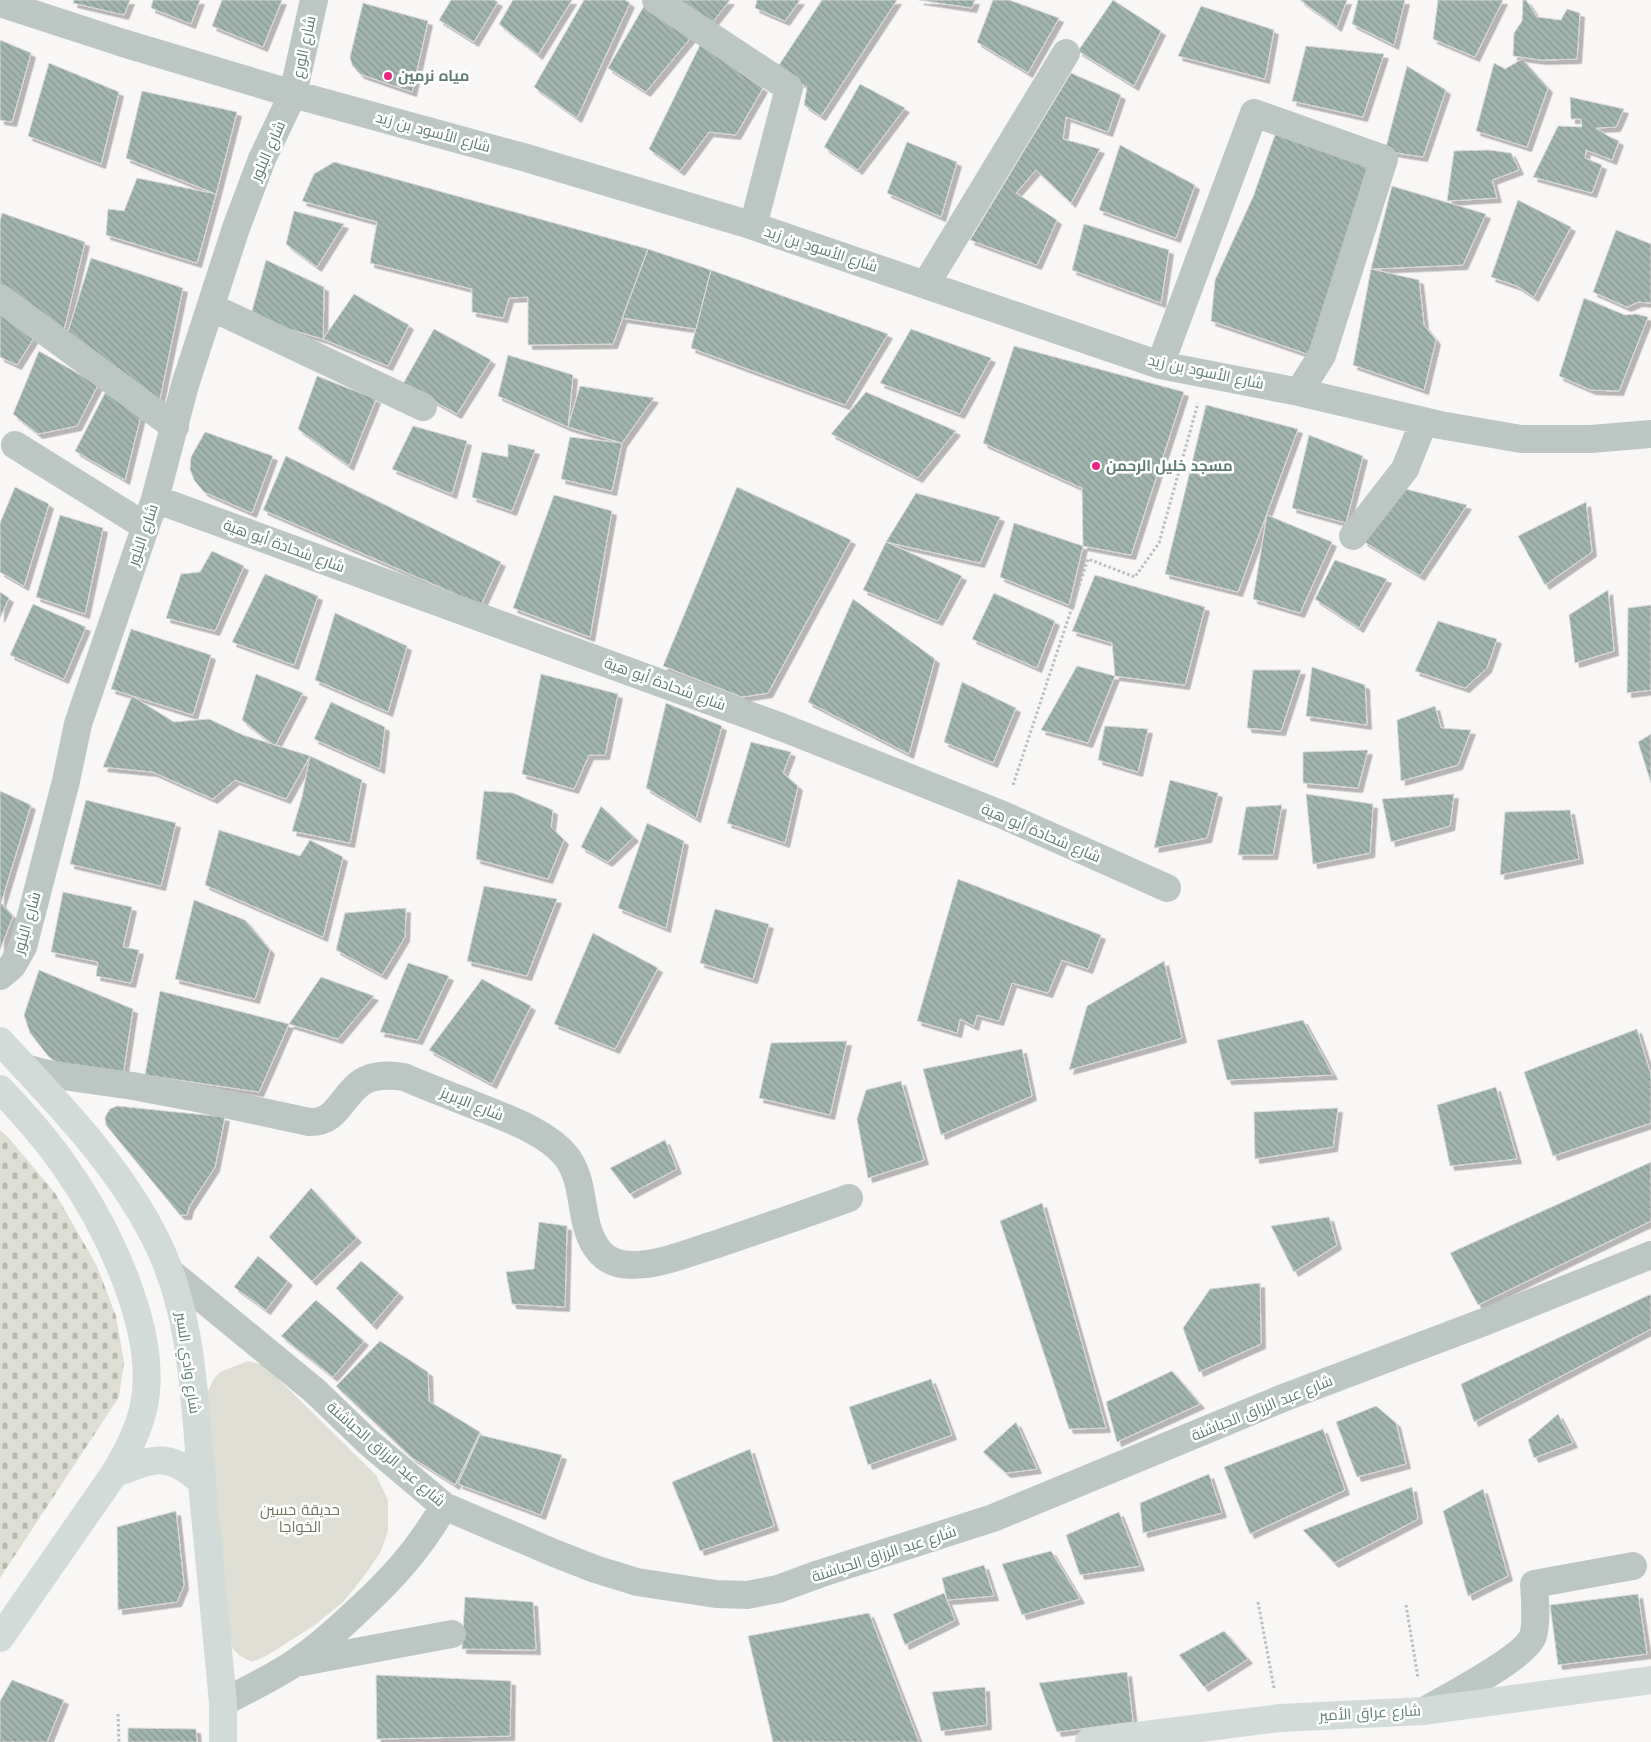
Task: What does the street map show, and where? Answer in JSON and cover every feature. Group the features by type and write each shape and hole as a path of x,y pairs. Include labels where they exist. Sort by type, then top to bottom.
{"main road":[{"name":"شارع وادي السير","path":"0,1041 112,1170 138,1207 156,1240 170,1272 181,1309 194,1391 223,1703 223,1742"},
{"path":"0,1090 29,1120 66,1167 89,1203 122,1271 142,1333 146,1362 145,1404 129,1449 114,1474 0,1638"},
{"path":"114,1474 147,1461 160,1460 173,1462 188,1470 202,1482"},
{"name":"شارع عراق الأمير","path":"1089,1742 1280,1718 1424,1711 1651,1680"}],"street":[{"name":"شارع الورع","path":"293,94 314,0"},
{"path":"656,0 789,88 753,226"},
{"name":"شارع الأسود بن زيد","path":"0,3 123,43 293,94 523,157 753,226 1160,365 1299,392 1424,422 1521,439 1591,439 1651,434"},
{"path":"926,284 1066,53"},
{"name":"شارع البلور","path":"0,976 12,966 24,947 66,781 78,724 155,499 185,385 236,228 256,176 293,94"},
{"path":"1160,365 1254,113 1384,159 1322,355 1299,392"},
{"path":"0,298 175,427"},
{"path":"211,307 423,407"},
{"path":"1353,536 1405,470 1424,422"},
{"path":"15,445 145,526"},
{"name":"شارع شحادة أبو هية","path":"155,499 775,724 1003,815 1167,888"},
{"name":"شارع الإبريز","path":"25,1068 48,1074 133,1086 202,1099 309,1122 325,1120 333,1115 353,1090 364,1081 390,1075 404,1077 518,1123 549,1141 565,1156 575,1172 587,1228 592,1242 601,1254 610,1260 622,1264 651,1263 682,1255 849,1198"},
{"name":"شارع عبد الرزاق الحباشنة","path":"170,1272 315,1391 367,1441 444,1506 554,1553 595,1569 637,1582 716,1594 747,1595 778,1589 993,1518 1283,1398 1484,1322 1651,1255"},
{"path":"223,1703 295,1663 327,1639 378,1592 411,1556 430,1531 444,1506"},
{"path":"1424,1711 1516,1656 1533,1638 1534,1584 1633,1566"},
{"path":"295,1663 452,1634"}],"path":[{"path":"1003,815 1088,558 1135,577 1159,543 1206,374"},
{"path":"1258,1602 1280,1718"},
{"path":"1406,1605 1424,1711"},
{"path":"118,1714 119,1742"}],"green space":[{"path":"0,1130 55,1193 97,1266 116,1316 124,1362 119,1397 0,1578"},
{"name":"حديقة حسين الخواجا","path":"248,1361 264,1365 376,1475 388,1500 388,1531 381,1551 365,1575 343,1602 315,1625 266,1656 252,1662 240,1656 232,1648 208,1474 207,1394 213,1380 220,1372"}],"building":[{"path":"74,0 130,0 124,15 73,3"},
{"path":"153,0 200,0 191,24 151,8"},
{"path":"222,0 282,0 263,47 212,26"},
{"path":"451,0 494,0 498,2 474,42 439,20"},
{"path":"513,0 572,0 538,55 499,24"},
{"path":"584,0 625,0 630,3 577,118 534,87"},
{"path":"674,0 730,0 709,27"},
{"path":"757,0 800,0 785,21 755,8"},
{"path":"822,0 897,0 821,116 804,105 807,87 777,68"},
{"path":"919,0 975,0 972,8"},
{"path":"993,0 1009,0 1059,18 1028,73 977,42"},
{"path":"1113,0 1161,31 1134,86 1078,51"},
{"path":"1300,0 1347,0 1337,27"},
{"path":"1358,0 1405,0 1394,45 1352,24"},
{"path":"1438,0 1503,0 1475,57 1433,39"},
{"path":"1523,0 1526,0 1537,17 1561,20 1567,9 1580,13 1577,59 1541,60 1513,56 1514,33 1522,21"},
{"path":"363,3 428,21 412,92 360,74 352,65 350,57"},
{"path":"644,6 693,35 646,92 608,68"},
{"path":"1201,6 1274,30 1265,79 1178,56"},
{"path":"0,40 31,53 12,122 0,120"},
{"path":"700,45 763,88 736,135 709,132 680,171 649,149"},
{"path":"1306,46 1384,54 1363,117 1292,101"},
{"path":"1522,59 1548,88 1527,147 1476,131 1494,63 1505,69"},
{"path":"49,63 119,92 101,164 28,136"},
{"path":"1407,66 1446,90 1423,157 1385,151"},
{"path":"1071,73 1121,95 1108,132 1066,117 1063,139 1100,149 1071,203 1036,170 1016,193 1057,220 1037,265 970,240"},
{"path":"860,84 905,108 858,170 824,147"},
{"path":"142,91 237,112 216,194 126,158"},
{"path":"1570,97 1624,109 1616,127 1596,128 1619,141 1612,160 1586,150 1585,158 1602,165 1592,193 1533,177 1558,126 1582,127 1581,119 1571,119"},
{"path":"1276,132 1371,163 1310,355 1211,321 1215,280 1253,197"},
{"path":"907,142 957,162 941,217 887,193"},
{"path":"1120,145 1195,185 1176,238 1099,210"},
{"path":"1489,150 1511,153 1519,170 1492,180 1497,198 1447,201 1454,151"},
{"path":"334,162 648,249 613,344 528,345 528,297 509,298 503,318 472,312 472,289 370,263 377,222 302,201 314,174"},
{"path":"137,178 216,194 197,263 106,235 108,209 124,211"},
{"path":"1392,186 1486,214 1463,265 1371,269"},
{"path":"1518,200 1571,227 1534,297 1517,286 1491,277"},
{"path":"294,211 344,224 317,267 286,244"},
{"path":"2,213 85,242 63,334 0,287 0,221"},
{"path":"1084,224 1169,250 1161,303 1072,270"},
{"path":"1616,230 1651,244 1651,303 1638,302 1627,307 1593,292"},
{"path":"648,249 711,270 696,329 622,318"},
{"path":"91,258 183,288 159,403 68,332"},
{"path":"266,260 324,287 323,339 250,318"},
{"path":"1371,269 1419,280 1424,325 1436,340 1424,390 1353,365"},
{"path":"711,270 888,334 845,405 691,348"},
{"path":"354,294 409,325 388,366 323,339"},
{"path":"1584,298 1625,315 1636,314 1648,317 1619,391 1591,390 1559,376"},
{"path":"0,312 35,336 17,365 0,357"},
{"path":"434,329 491,360 457,414 403,384"},
{"path":"911,329 991,358 960,414 880,383"},
{"name":"مسجد خليل الرحمن","path":"1014,346 1184,392 1131,555 1083,546 1082,488 983,443"},
{"path":"39,351 98,385 77,426 38,434 13,414"},
{"path":"508,355 573,375 568,427 498,396"},
{"path":"317,376 376,399 349,466 298,429"},
{"path":"580,386 654,398 622,443 568,427"},
{"path":"866,392 956,431 918,478 831,434"},
{"path":"105,393 142,411 125,480 75,451"},
{"path":"1206,405 1298,429 1238,592 1165,574"},
{"path":"413,426 467,441 452,494 392,469"},
{"path":"205,432 273,456 252,513 204,492 194,480 190,469 191,457"},
{"path":"1309,435 1363,456 1346,523 1292,508"},
{"path":"570,437 622,443 612,491 561,479"},
{"path":"508,444 535,450 512,511 472,497 482,452 508,457"},
{"path":"286,456 501,562 481,605 263,510"},
{"path":"15,487 49,504 24,586 0,572 0,523"},
{"path":"737,487 851,540 768,693 742,697 663,666"},
{"path":"1398,487 1467,505 1420,576 1363,541"},
{"path":"916,493 1000,517 980,563 886,542"},
{"path":"554,495 612,511 590,637 513,608"},
{"path":"1586,502 1592,552 1545,585 1518,536"},
{"path":"60,515 103,528 85,614 36,597"},
{"path":"1267,515 1332,542 1300,613 1253,599"},
{"path":"1014,523 1083,546 1069,605 1000,577"},
{"path":"886,542 962,576 938,621 863,590"},
{"path":"212,551 244,566 215,631 166,618 181,574 200,572"},
{"path":"1335,560 1387,579 1359,628 1315,599"},
{"path":"265,574 318,596 294,665 232,642"},
{"path":"1095,575 1205,607 1185,685 1115,676 1112,643 1072,631"},
{"path":"1608,590 1614,651 1575,663 1569,615"},
{"path":"0,592 9,598 0,618"},
{"path":"994,593 1055,621 1037,668 972,639"},
{"path":"853,599 935,659 909,754 808,702"},
{"path":"33,604 86,627 64,679 10,655"},
{"path":"1651,605 1651,690 1627,693 1628,608"},
{"path":"335,613 407,646 388,712 315,680"},
{"path":"1438,621 1497,639 1487,668 1465,688 1415,671"},
{"path":"131,629 211,655 193,715 111,689"},
{"path":"1077,666 1115,676 1088,743 1041,730"},
{"path":"1312,667 1365,685 1367,725 1306,716"},
{"path":"1253,670 1301,670 1281,731 1247,728"},
{"path":"256,674 303,693 275,746 242,720"},
{"path":"541,674 618,694 605,755 589,755 574,789 522,774"},
{"path":"962,682 1016,708 993,763 944,742"},
{"path":"132,696 174,722 209,719 243,735 310,756 286,799 235,780 213,799 153,772 103,767"},
{"path":"331,702 385,727 380,769 314,739"},
{"path":"666,703 722,726 696,818 646,788"},
{"path":"1435,706 1441,728 1471,730 1458,765 1401,781 1397,720"},
{"path":"1105,726 1148,729 1138,772 1098,760"},
{"path":"1651,734 1651,783 1638,742"},
{"path":"751,742 791,752 783,773 798,786 785,843 727,823"},
{"path":"1368,750 1358,788 1303,783 1303,752"},
{"path":"310,756 362,780 350,843 292,831 302,797"},
{"path":"1170,780 1218,793 1207,838 1154,848"},
{"path":"0,791 31,805 1,903 13,916 0,950"},
{"path":"484,791 513,793 553,810 551,827 564,840 548,879 476,859"},
{"path":"1306,794 1373,804 1370,853 1313,864"},
{"path":"1454,794 1450,826 1391,842 1382,799"},
{"path":"86,800 176,823 161,886 70,864"},
{"path":"1282,805 1273,855 1238,855 1246,807"},
{"path":"601,806 634,837 608,862 581,847"},
{"path":"1570,810 1579,859 1500,875 1505,812"},
{"path":"647,823 684,841 666,928 618,908"},
{"path":"219,830 300,856 310,840 343,857 323,937 205,885"},
{"path":"958,879 1101,935 1088,969 1062,960 1048,993 1012,983 999,1021 977,1015 974,1026 960,1019 957,1033 917,1021"},
{"path":"484,886 557,899 527,976 467,961"},
{"path":"63,892 132,907 123,947 139,950 131,983 96,976 98,962 51,952"},
{"path":"194,900 245,920 270,950 255,999 175,979"},
{"path":"406,908 405,937 382,975 336,950 345,913"},
{"path":"715,909 769,924 753,979 700,963"},
{"path":"593,933 658,968 615,1049 554,1024"},
{"path":"1164,961 1182,1038 1069,1070 1087,1006"},
{"path":"408,963 449,976 418,1040 380,1032"},
{"path":"39,970 133,1009 123,1075 73,1072 49,1057 30,1033 24,1015"},
{"path":"321,977 374,996 338,1039 289,1024"},
{"path":"482,979 531,1006 492,1084 429,1050"},
{"path":"160,991 289,1024 259,1092 145,1075"},
{"path":"1303,1020 1333,1075 1227,1080 1217,1040"},
{"path":"1637,1029 1651,1075 1651,1123 1553,1156 1524,1072"},
{"path":"847,1041 830,1115 759,1098 771,1043"},
{"path":"1022,1049 1032,1096 941,1135 923,1069"},
{"path":"901,1081 924,1160 868,1178 857,1119 866,1090"},
{"path":"1496,1087 1517,1159 1450,1166 1437,1105"},
{"path":"117,1106 225,1117 215,1167 189,1207 187,1215 180,1215 106,1125 105,1117 110,1109"},
{"path":"1338,1108 1333,1147 1255,1159 1254,1112"},
{"path":"665,1140 677,1169 630,1194 610,1168"},
{"path":"1651,1162 1651,1221 1478,1305 1450,1253"},
{"path":"311,1188 357,1238 312,1281 269,1237"},
{"path":"1042,1203 1106,1428 1069,1429 1000,1221"},
{"path":"1329,1217 1337,1245 1294,1272 1271,1226"},
{"path":"539,1222 567,1226 565,1307 512,1304 506,1272 534,1269"},
{"path":"258,1256 288,1281 266,1310 234,1287"},
{"path":"361,1261 399,1293 372,1325 336,1288"},
{"path":"1260,1283 1261,1344 1199,1372 1183,1328 1210,1289"},
{"path":"1651,1294 1651,1329 1474,1422 1461,1384"},
{"path":"316,1300 364,1341 333,1377 281,1336"},
{"path":"380,1341 428,1372 429,1401 480,1432 455,1485 411,1457 336,1386"},
{"path":"1172,1371 1200,1404 1117,1442 1106,1402"},
{"path":"931,1379 952,1435 868,1465 849,1407"},
{"path":"1376,1406 1396,1423 1406,1464 1357,1477 1336,1422"},
{"path":"1558,1414 1573,1443 1534,1458 1528,1440"},
{"path":"1016,1422 1037,1469 1006,1473 983,1452"},
{"path":"1323,1429 1345,1490 1250,1534 1224,1467"},
{"path":"480,1435 562,1455 541,1515 458,1484"},
{"path":"750,1449 774,1526 700,1551 672,1482"},
{"path":"1209,1474 1222,1513 1143,1533 1140,1503"},
{"path":"1412,1487 1418,1519 1334,1563 1303,1530"},
{"path":"1483,1489 1508,1576 1468,1596 1443,1511"},
{"path":"176,1511 184,1585 177,1602 118,1610 117,1527"},
{"path":"1119,1512 1140,1566 1080,1575 1066,1535"},
{"path":"1051,1551 1080,1599 1022,1615 1002,1564"},
{"path":"984,1565 994,1596 947,1600 942,1578"},
{"path":"944,1593 955,1620 905,1645 893,1614"},
{"path":"1638,1594 1647,1654 1558,1665 1550,1605"},
{"path":"465,1597 533,1602 536,1650 462,1649"},
{"path":"869,1613 919,1742 773,1742 748,1636"},
{"path":"1224,1631 1248,1659 1204,1687 1179,1655"},
{"path":"1127,1672 1133,1722 1057,1732 1039,1683"},
{"path":"376,1675 511,1681 510,1736 377,1739"},
{"path":"12,1680 64,1700 47,1742 0,1742 0,1701"},
{"path":"985,1687 987,1725 941,1731 932,1692"},
{"path":"128,1728 196,1729 197,1742 128,1742"}],"place":[{"name":"مياه نرمين","path":"388,76"},
{"name":"مسجد خليل الرحمن","path":"1096,466"}]}
